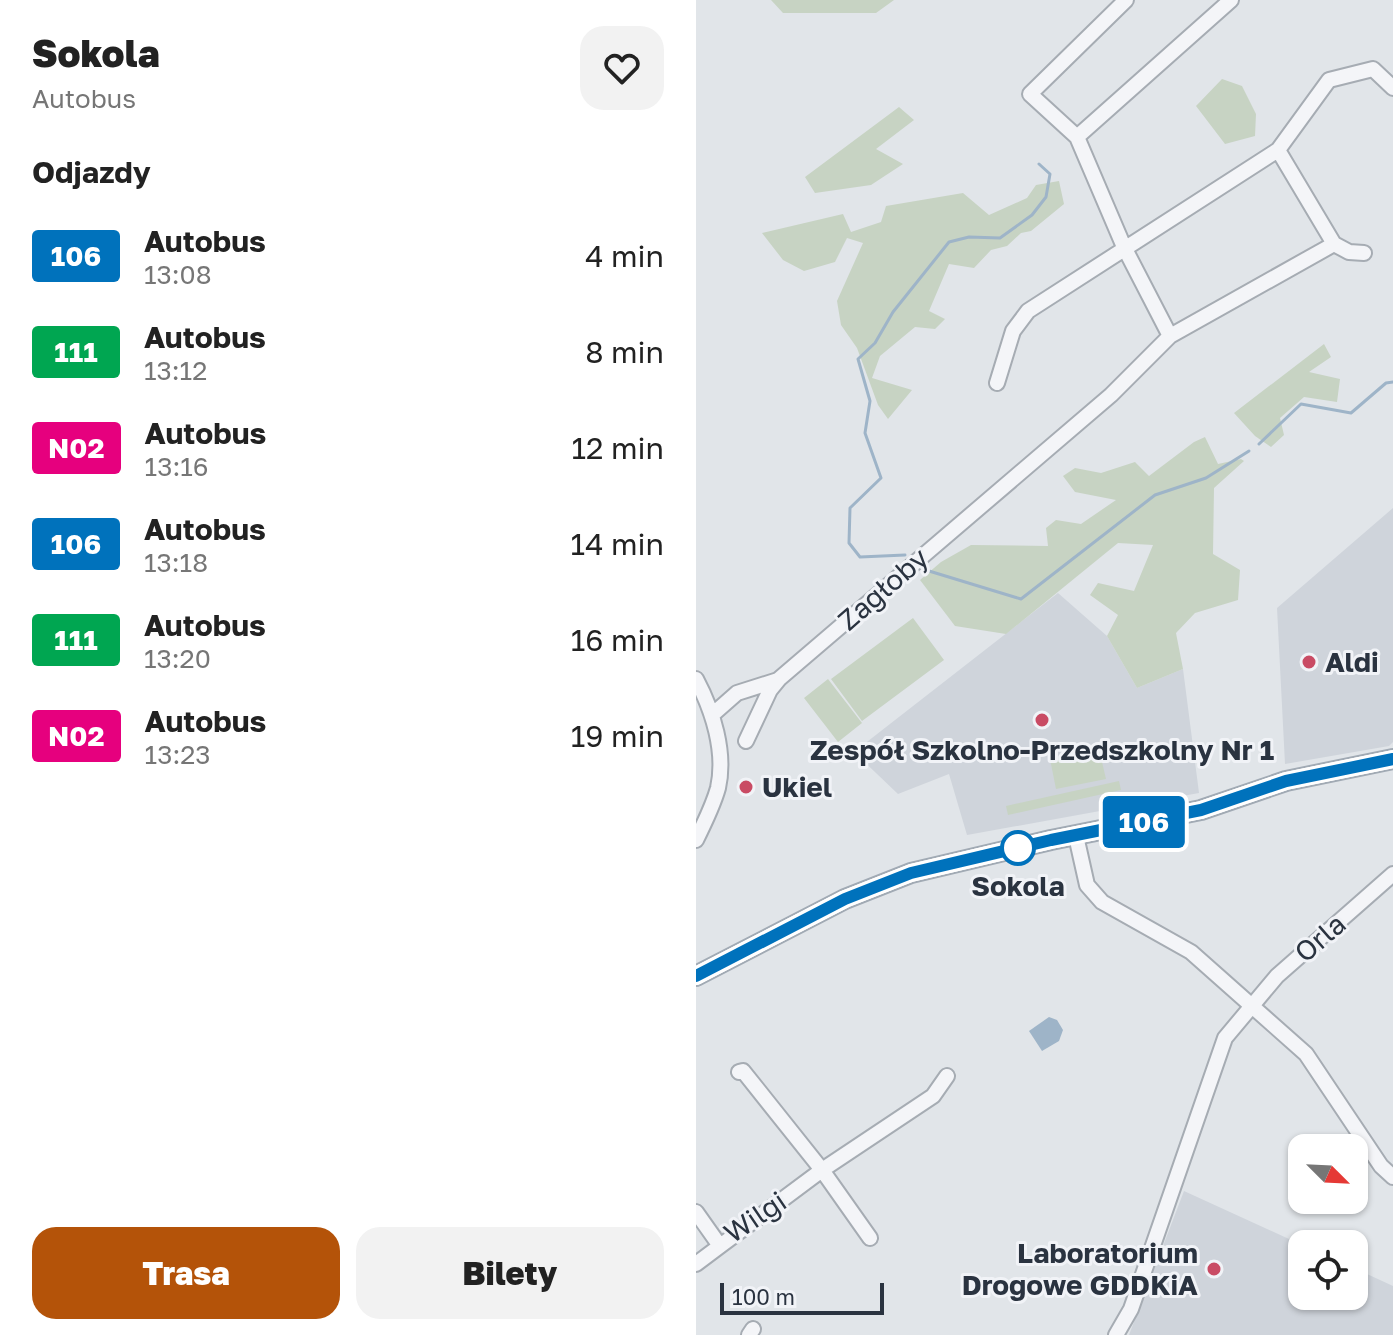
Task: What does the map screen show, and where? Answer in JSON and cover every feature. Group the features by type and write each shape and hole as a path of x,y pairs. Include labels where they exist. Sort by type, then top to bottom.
{"main road":[{"path":"696,976 845,899 893,880 947,864 1201,810 1286,781 1393,759"}],"street":[{"path":"1126,0 1030,94 1077,137 1124,247 1170,336"},
{"path":"1077,137 1231,0"},
{"path":"997,383 1013,331 1028,311 1278,150 1329,80 1373,69 1393,88"},
{"path":"1278,150 1334,244 1349,252 1364,253"},
{"name":"Zagłoby","path":"746,741 770,690 779,679 1111,395 1170,336 1334,244"},
{"path":"696,679 712,715 720,754 716,796 696,840"},
{"name":"Zagłoby","path":"712,715 737,693 779,679"},
{"path":"1076,836 1087,885 1102,902 1191,952 1306,1054 1381,1166 1393,1177"},
{"name":"Orla","path":"1252,1007 1277,976 1393,874"},
{"path":"1116,1335 1131,1309 1222,1045 1252,1007"},
{"path":"739,1072 743,1071 822,1170 870,1238"},
{"name":"Wilgi","path":"696,1212 720,1246 822,1170 933,1096 947,1076"},
{"path":"696,1264 720,1246"}],"shaded area":[{"path":"1393,508 1393,742 1389,746 1285,764 1277,608"},
{"name":"Zespół Szkolno-Przedszkolny Nr 1","path":"1058,593 1107,636 1137,688 1183,669 1199,793 967,835 949,774 898,794 854,752"},
{"path":"1184,1191 1288,1239 1288,1310 1368,1310 1368,1274 1393,1286 1393,1335 1129,1335"}],"green space":[{"path":"771,0 894,0 876,13 783,13"},
{"path":"1222,79 1242,86 1256,114 1255,136 1225,144 1196,106"},
{"path":"899,107 914,120 876,149 903,164 871,185 815,193 805,177"},
{"path":"1059,181 1064,204 1031,231 1021,233 1007,246 991,250 974,268 949,264 929,311 945,319 935,329 915,327 880,356 872,378 912,390 888,419 878,405 857,348 841,325 837,301 863,243 847,238 835,262 804,271 783,260 762,233 843,214 851,232 881,222 886,206 963,193 989,215 1027,198 1036,185"},
{"path":"1324,344 1331,357 1309,372 1340,379 1337,402 1304,397 1280,418 1284,435 1271,447 1255,436 1234,413"},
{"path":"1205,437 1218,464 1244,461 1214,488 1213,554 1240,570 1238,600 1195,613 1176,633 1183,669 1137,688 1107,636 1118,615 1090,595 1098,583 1134,591 1153,545 1118,543 1006,634 955,626 920,580 941,562 971,545 1048,546 1046,528 1056,520 1081,524 1116,500 1075,492 1063,476 1075,468 1101,473 1135,462 1149,476"},
{"path":"913,618 944,660 862,721 831,679"},
{"path":"828,679 862,723 838,742 804,698"},
{"path":"1099,749 1106,779 1056,789 1050,759"},
{"path":"1119,781 1121,790 1008,815 1006,806"}],"water":[{"path":"1049,1017 1057,1020 1063,1030 1059,1041 1042,1051 1029,1031"}],"waterway":[{"path":"905,555 860,557 849,543 850,508 881,478 865,433 870,401 858,359 875,343 893,312 949,242 969,237 1000,238 1032,215 1046,197 1050,174 1039,164"},
{"path":"1259,444 1301,404 1351,413 1386,383 1393,382"},
{"path":"929,571 1021,599 1155,495 1206,478 1249,451"}],"bus line":[{"name":"106","path":"696,976 845,899 911,873 1051,840 1201,810 1286,781 1393,759"}],"place":[{"name":"Aldi","path":"1309,662"},
{"name":"Zespół Szkolno-Przedszkolny Nr 1","path":"1042,720"},
{"name":"Ukiel","path":"746,787"},
{"name":"Sokola","path":"1018,848"},
{"name":"Laboratorium Drogowe GDDKiA","path":"1214,1269"}]}
